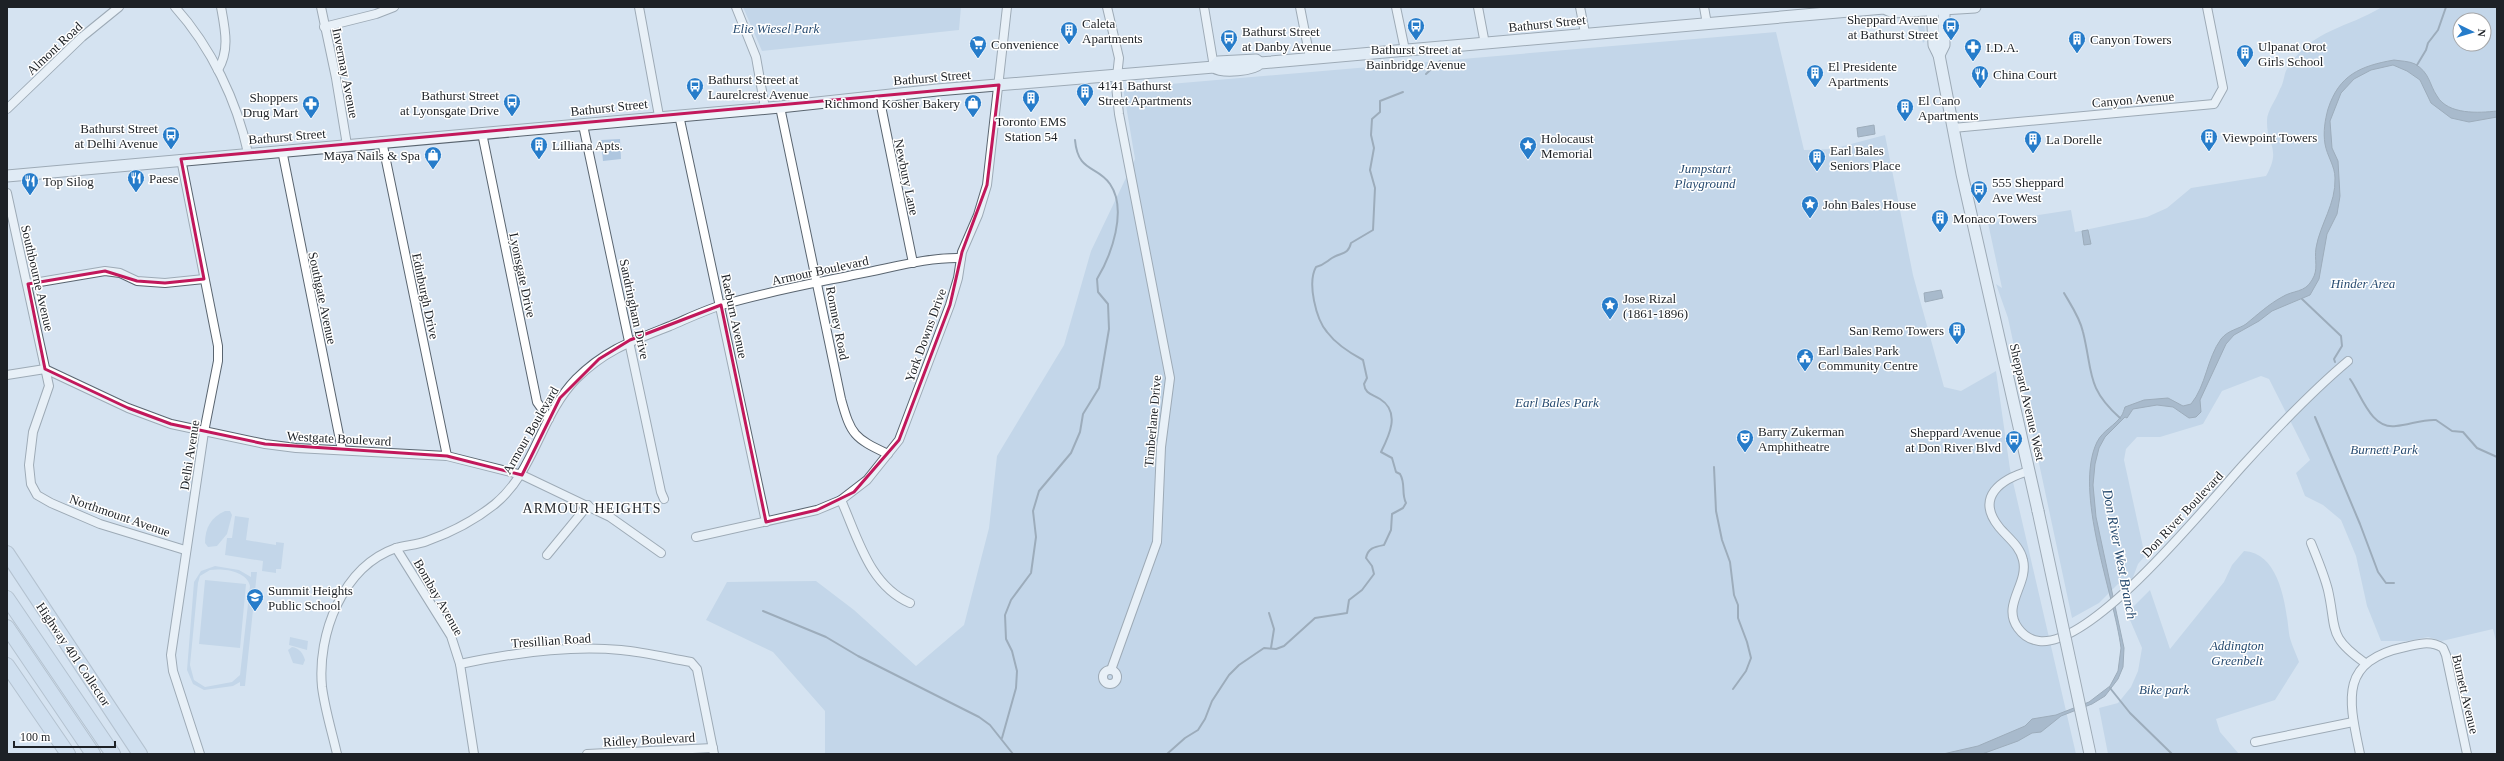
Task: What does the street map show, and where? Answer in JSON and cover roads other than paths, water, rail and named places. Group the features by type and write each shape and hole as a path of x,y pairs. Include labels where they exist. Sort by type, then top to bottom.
{"highway":[{"name":"Highway 401 Collector","path":"7,554 140,754"},
{"path":"7,598 113,754"},
{"path":"7,627 93,754"},
{"path":"7,665 68,754"}],"main road":[{"name":"Bathurst Street","path":"7,176 382,141 583,125 659,116 780,107 879,96 1117,74 1214,67 1218,62 1233,60 1256,60 1260,63 1485,44 1585,33 1707,24 1828,10 1885,7 1893,12 1975,7"},
{"name":"Sheppard Avenue West","path":"1932,9 1934,45 1939,56 1953,128 2090,754"},
{"name":"Sheppard Avenue West","path":"1939,56 1944,45 1944,9"}],"street":[{"name":"Almont Road","path":"7,109 82,37 119,7"},
{"path":"175,7 189,23 218,70 231,99 248,153"},
{"path":"218,70 224,60 226,38 221,7"},
{"name":"Invermay Avenue","path":"321,7 336,78 347,145"},
{"path":"324,27 376,14 394,7"},
{"path":"639,7 659,116"},
{"path":"736,7 756,57 765,108"},
{"name":"York Downs Drive","path":"696,537 817,510 841,500 867,480 898,440 950,304 961,258 978,215 987,185 1007,7"},
{"name":"Timberlane Drive","path":"1108,7 1119,54 1120,64 1116,86 1119,114 1170,378 1162,431 1157,542 1111,670"},
{"path":"1204,7 1214,67"},
{"path":"1300,7 1310,58"},
{"path":"1396,7 1405,50"},
{"path":"1478,7 1485,44"},
{"path":"1580,7 1585,33"},
{"path":"1704,7 1707,24"},
{"name":"Canyon Avenue","path":"1953,128 2214,104 2223,88 2206,7"},
{"name":"Newbury Lane","path":"879,96 913,263"},
{"name":"Romney Road","path":"780,107 818,283 841,399 849,428 863,442 888,454"},
{"name":"Raeburn Avenue","path":"679,115 721,305 766,522"},
{"name":"Sandringham Drive","path":"583,125 630,340 660,492 664,499"},
{"name":"Lyonsgate Drive","path":"482,133 537,402 549,419"},
{"name":"Edinburgh Drive","path":"382,141 448,456"},
{"name":"Southgate Avenue","path":"282,150 342,450"},
{"name":"Delhi Avenue","path":"181,159 218,346 218,361 204,432 185,550 171,655 173,671 200,754"},
{"name":"Southbourne Avenue","path":"7,193 28,284 45,369"},
{"name":"Armour Boulevard","path":"337,754 322,685 322,663 332,619 346,589 359,572 378,557 396,548 426,542 458,527 495,504 522,475 560,398 575,380 599,359 630,340 721,305 913,263 949,257 961,258"},
{"path":"28,284 105,271 137,280 164,283 204,279"},
{"name":"Don River Boulevard","path":"2029,471 1998,485 1991,494 1992,516 1999,527 2018,547 2024,562 2023,574 2012,609 2015,624 2028,638 2039,641 2053,641 2077,630 2125,591 2206,509 2243,464 2288,417 2348,361"},
{"path":"7,375 45,369"},
{"name":"Westgate Boulevard","path":"45,369 128,408 171,424 204,432 271,445 448,456 522,475 588,505 631,531 661,553"},
{"name":"Northmount Avenue","path":"45,369 49,386 33,432 30,465 31,484 37,495 100,524 185,550"},
{"path":"841,500 872,571 881,583 895,596 910,603"},
{"path":"547,556 588,505"},
{"path":"2311,543 2328,589 2334,631 2344,648 2365,663 2354,682 2350,699 2360,754"},
{"name":"Bombay Avenue","path":"396,548 451,636 460,664 474,754"},
{"name":"Burnett Avenue","path":"2365,663 2387,651 2430,642 2443,648 2446,655 2467,754"},
{"name":"Tresillian Road","path":"460,664 513,654 576,648 622,650 691,662 698,669 714,751"},
{"path":"2255,742 2353,722"},
{"name":"Ridley Boulevard","path":"587,754 714,751"}],"waterway":[{"path":"2417,65 2426,50 2428,43 2438,30 2446,7"},
{"path":"1426,74 1440,61"},
{"path":"1167,754 1185,738 1198,730 1205,719 1212,701 1229,675 1239,665 1264,648 1276,649 1284,646 1315,618 1347,613 1349,600 1362,590 1374,574 1372,566 1366,558 1368,552 1374,547 1384,545 1391,530 1392,514 1403,508 1406,503 1402,478 1400,474 1396,472 1392,458 1381,452 1390,432 1392,417 1390,411 1386,404 1366,390 1364,384 1367,378 1363,360 1339,344 1323,326 1316,310 1312,282 1316,267 1348,250 1351,243 1373,230 1375,188 1370,170 1374,148 1371,135 1372,119 1380,112 1380,101 1403,92"},
{"path":"1002,738 1016,688 1017,671 1012,651 1006,639 1005,615 1011,600 1031,573 1036,537 1033,511 1039,491 1071,453 1080,432 1083,414 1099,388 1109,329 1108,304 1098,292 1097,279 1112,246 1116,233 1118,207 1110,184 1105,178 1089,167 1080,158 1075,140"},
{"path":"2064,293 2082,327 2092,379 2096,388 2101,398 2120,418"},
{"path":"2302,299 2341,336 2342,346 2334,359 2335,362"},
{"path":"2350,379 2373,417 2387,426 2396,426 2426,420 2436,420 2452,431 2463,432 2477,448 2497,457"},
{"path":"2315,417 2360,524 2378,572 2386,583 2394,583"},
{"path":"1714,467 1716,511 1722,540 1730,562 1734,595 1738,605 1738,618 1751,658 1746,671 1733,689"},
{"path":"763,611 826,637 858,656 979,717 990,725 1013,754"},
{"path":"1269,613 1274,629 1271,648"},
{"path":"2110,688 2130,713 2172,754"}],"place":[{"name":"Bathurst Street at Bainbridge Avenue","path":"1416,41"},
{"name":"Sheppard Avenue at Bathurst Street","path":"1951,41"},
{"name":"Caleta Apartments","path":"1069,45"},
{"name":"Bathurst Street at Danby Avenue","path":"1229,53"},
{"name":"Canyon Towers","path":"2077,54"},
{"name":"Convenience","path":"978,59"},
{"name":"I.D.A.","path":"1973,62"},
{"name":"Ulpanat Orot Girls School","path":"2245,68"},
{"name":"El Presidente Apartments","path":"1815,88"},
{"name":"China Court","path":"1980,89"},
{"name":"Bathurst Street at Laurelcrest Avenue","path":"695,101"},
{"name":"4141 Bathurst Street Apartments","path":"1085,107"},
{"name":"Toronto EMS Station 54","path":"1031,113"},
{"name":"Bathurst Street at Lyonsgate Drive","path":"512,117"},
{"name":"Richmond Kosher Bakery","path":"973,118"},
{"name":"Shoppers Drug Mart","path":"311,119"},
{"name":"El Cano Apartments","path":"1905,122"},
{"name":"Bathurst Street at Delhi Avenue","path":"171,150"},
{"name":"Viewpoint Towers","path":"2209,152"},
{"name":"La Dorelle","path":"2033,154"},
{"name":"Lilliana Apts.","path":"539,160"},
{"name":"Holocaust Memorial","path":"1528,160"},
{"name":"Maya Nails & Spa","path":"433,170"},
{"name":"Earl Bales Seniors Place","path":"1817,172"},
{"name":"Paese","path":"136,193"},
{"name":"Top Silog","path":"30,196"},
{"name":"555 Sheppard Ave West","path":"1979,204"},
{"name":"John Bales House","path":"1810,219"},
{"name":"Monaco Towers","path":"1940,233"},
{"name":"Jose Rizal (1861-1896)","path":"1610,320"},
{"name":"San Remo Towers","path":"1957,345"},
{"name":"Earl Bales Park Community Centre","path":"1805,372"},
{"name":"Barry Zukerman Amphitheatre","path":"1745,453"},
{"name":"Sheppard Avenue at Don River Blvd","path":"2014,454"},
{"name":"Summit Heights Public School","path":"255,612"}],"district":[{"name":"ARMOUR HEIGHTS","path":"592,508"}],"park label":[{"name":"Elie Wiesel Park","path":"776,28"},
{"name":"Jumpstart Playground","path":"1705,176"},
{"name":"Hinder Area","path":"2363,283"},
{"name":"Earl Bales Park","path":"1557,402"},
{"name":"Burnett Park","path":"2384,449"},
{"name":"Addington Greenbelt","path":"2237,652"},
{"name":"Bike park","path":"2164,689"}],"water label":[{"name":"Don River West Branch","path":"2120,554"}]}
